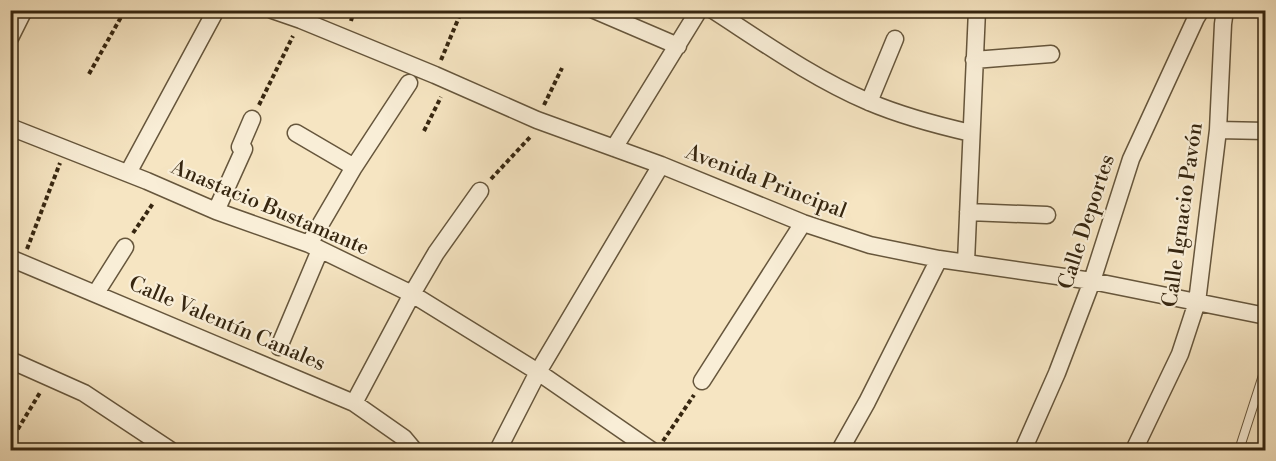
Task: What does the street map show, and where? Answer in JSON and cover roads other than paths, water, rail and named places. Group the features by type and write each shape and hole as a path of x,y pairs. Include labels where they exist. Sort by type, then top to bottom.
{"street":[{"path":"10,38 24,10"},
{"path":"128,173 216,10"},
{"name":"Avenida Principal","path":"272,10 435,75 541,121 661,165 803,223 870,245 939,259 1092,281 1266,316"},
{"path":"594,10 678,46"},
{"path":"614,148 699,10"},
{"path":"713,10 812,74 869,102 915,119 971,134"},
{"name":"Calle Deportes","path":"1023,450 1058,373 1092,281 1131,159 1201,10"},
{"name":"Calle Ignacio Pavón","path":"1134,450 1180,354 1197,302 1218,129 1225,10"},
{"path":"966,262 976,11"},
{"path":"869,102 895,39"},
{"path":"974,60 1051,54"},
{"path":"279,347 315,247 354,167 409,83"},
{"path":"216,211 244,149 240,147 252,119"},
{"name":"Anastacio Bustamante","path":"10,127 128,173 216,211 315,247 412,294 538,372 651,450"},
{"path":"1218,129 1266,130"},
{"path":"296,133 354,167"},
{"path":"498,450 538,372 661,165"},
{"path":"354,403 436,253 480,192"},
{"path":"968,212 1047,215"},
{"path":"702,381 803,223"},
{"path":"96,293 125,247"},
{"path":"840,450 867,402 939,259"},
{"name":"Calle Valentín Canales","path":"16,260 354,403 404,438 414,450"},
{"path":"10,360 84,393 170,450"}],"lane":[{"path":"1239,450 1266,366"}]}
